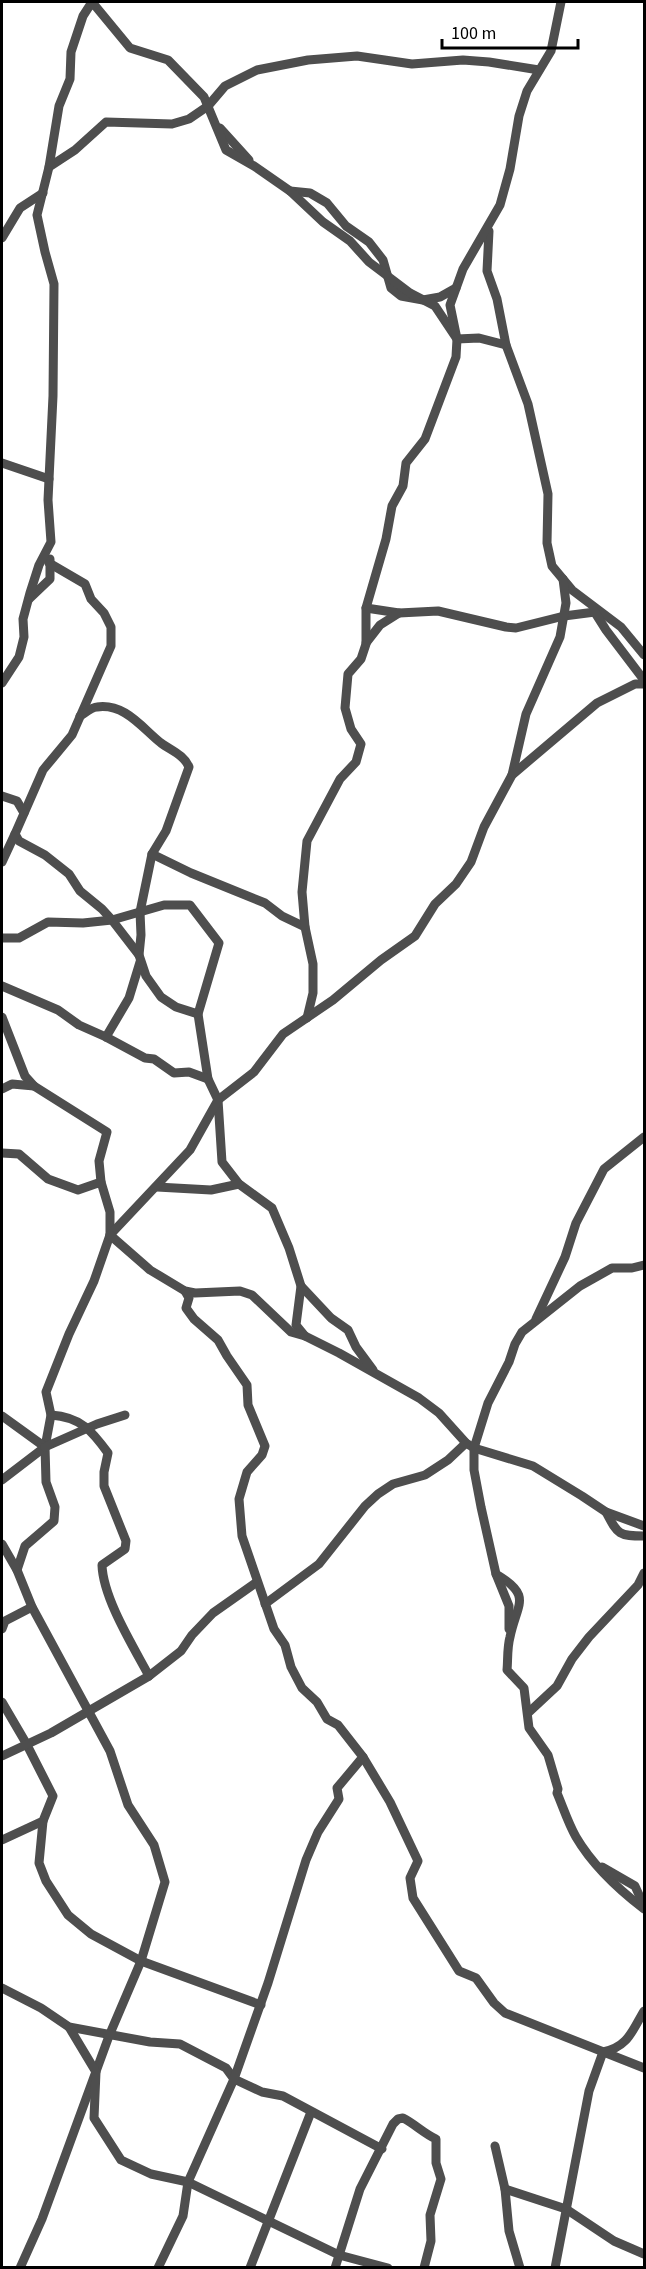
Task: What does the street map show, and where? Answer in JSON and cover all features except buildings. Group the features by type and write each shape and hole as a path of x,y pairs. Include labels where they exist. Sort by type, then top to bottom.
{"street":[{"path":"28,600 50,579 51,542 48,479 53,396 54,284 37,215 49,167 58,106 70,79 71,52 83,16 92,2 130,48 168,60 204,97 226,150 290,191 323,222 350,241 369,262 388,277 435,306 457,339"},
{"path":"366,644 366,608 386,539 392,506 403,486 406,463 425,439 456,357 457,339 450,305 464,269 500,205 510,169 519,116 527,91 551,51 561,2"},
{"path":"49,167 75,150 106,122 172,124 189,119 208,106 225,86 257,70 308,60 357,56 412,64 463,60 489,62 539,70"},
{"path":"199,112 213,120"},
{"path":"290,191 310,193 327,203 346,226 369,242 383,261 388,277"},
{"path":"2,237 20,208 43,193"},
{"path":"489,227 487,271 497,299 506,345 528,404 547,488 547,543 552,566 593,609 621,627 645,655"},
{"path":"423,300 440,297 456,288"},
{"path":"457,339 479,338 506,345"},
{"path":"2,463 48,479"},
{"path":"2,683 19,657 24,637 23,619 28,600 39,565 51,542"},
{"path":"2,862 43,770 72,735 111,646 111,627 104,612 91,599 85,584 50,564"},
{"path":"110,1235 190,1150 218,1100 254,1072 283,1034 415,936 435,904 456,884 471,862 484,827 512,775 526,714 560,637 566,603 563,579"},
{"path":"366,608 399,613 438,611 516,628 593,609"},
{"path":"512,775 597,703 635,684 645,682 593,609"},
{"path":"307,1018 313,993 313,964 305,927 302,892 307,841 340,779 356,762 361,744 351,729 345,708 348,674 361,659 366,644 380,625 399,613"},
{"path":"80,716 96,706 116,708 135,718 160,742 186,759 189,767 166,831 152,854 140,912 139,959 129,998 106,1037"},
{"path":"2,796 17,801 24,813"},
{"path":"15,834 20,841 45,855 69,874 80,891 112,920 139,959 161,997 176,1007 198,1014"},
{"path":"152,854 191,873 266,903 282,916 305,927"},
{"path":"2,938 19,938 48,922 83,923 112,920 164,905 190,904 219,943 198,1014 208,1079 218,1100 222,1162 239,1184 272,1208 289,1248 301,1286 296,1325 304,1336"},
{"path":"2,986 58,1010 79,1025 145,1058 153,1059 174,1073 189,1072 208,1079"},
{"path":"2,1017 25,1076 34,1086 107,1132 99,1161 101,1182 110,1212 110,1235 46,1392 51,1415 45,1447 46,1482 55,1507 54,1521 25,1546 17,1570"},
{"path":"2,1089 12,1084 34,1086"},
{"path":"534,1322 565,1257 576,1222 604,1170 645,1137"},
{"path":"2,1153 19,1154 48,1179 78,1190 101,1182"},
{"path":"157,1187 211,1190 239,1184"},
{"path":"110,1235 150,1270 185,1291 195,1293 240,1292 252,1295 291,1332 304,1336 419,1398 439,1413 470,1446 533,1466 606,1512 645,1526"},
{"path":"645,1265 632,1268 612,1268 580,1286 522,1332 470,1446 480,1507 496,1574 515,1585 520,1602 509,1639 507,1670 524,1688 530,1728 548,1755 557,1792 575,1836 618,1889 645,1907"},
{"path":"301,1286 331,1318 348,1330 356,1347 377,1374"},
{"path":"185,1291 189,1298 186,1308 194,1319 218,1340 226,1356 247,1385 248,1406 265,1446 262,1455 247,1472 239,1499 242,1536 274,1629 285,1645 291,1667 302,1688 317,1702 327,1719 338,1725 363,1757 390,1802 418,1861 410,1878 413,1898 459,1971 476,1978 494,2003 506,2013 645,2068"},
{"path":"51,1415 67,1416 89,1428 108,1453 104,1486 126,1541 125,1549 102,1564 102,1573 116,1610 149,1676"},
{"path":"2,1480 45,1447 125,1415"},
{"path":"2,1416 45,1447"},
{"path":"265,1604 320,1564 365,1506 378,1494 393,1484 425,1475 470,1446"},
{"path":"606,1512 616,1530 623,1536 645,1536"},
{"path":"2,1544 17,1570 32,1607 110,1751 128,1805 154,1845 165,1882 141,1961 109,2036 22,2267"},
{"path":"528,1713 557,1686 572,1659 589,1637 638,1585 645,1573"},
{"path":"2,1756 51,1733 149,1676 181,1651 213,1612 257,1582"},
{"path":"2,1629 5,1621 32,1607"},
{"path":"2,1702 53,1796 43,1821 39,1863 46,1881 68,1915 91,1934 141,1961 261,2005"},
{"path":"158,2268 183,2216 188,2182 234,2079 261,2005 306,1860 318,1832 339,1799 337,1788 363,1757"},
{"path":"2,1840 43,1821"},
{"path":"2,1988 41,2008 69,2026 109,2036 180,2044 226,2068 234,2079 262,2092 283,2096 381,2149"},
{"path":"603,2052 614,2050 630,2037 645,2011"},
{"path":"69,2026 96,2072 94,2118 121,2160 151,2175 188,2182 339,2255 388,2268"},
{"path":"555,2268 581,2143 589,2091 603,2052"},
{"path":"250,2268 311,2112"},
{"path":"335,2268 360,2189 393,2124 403,2118 422,2133 436,2139 436,2163 441,2179 430,2215 431,2241 424,2268"},
{"path":"495,2146 505,2189 509,2231 520,2268"},
{"path":"505,2189 566,2209 614,2241 645,2254"}]}
